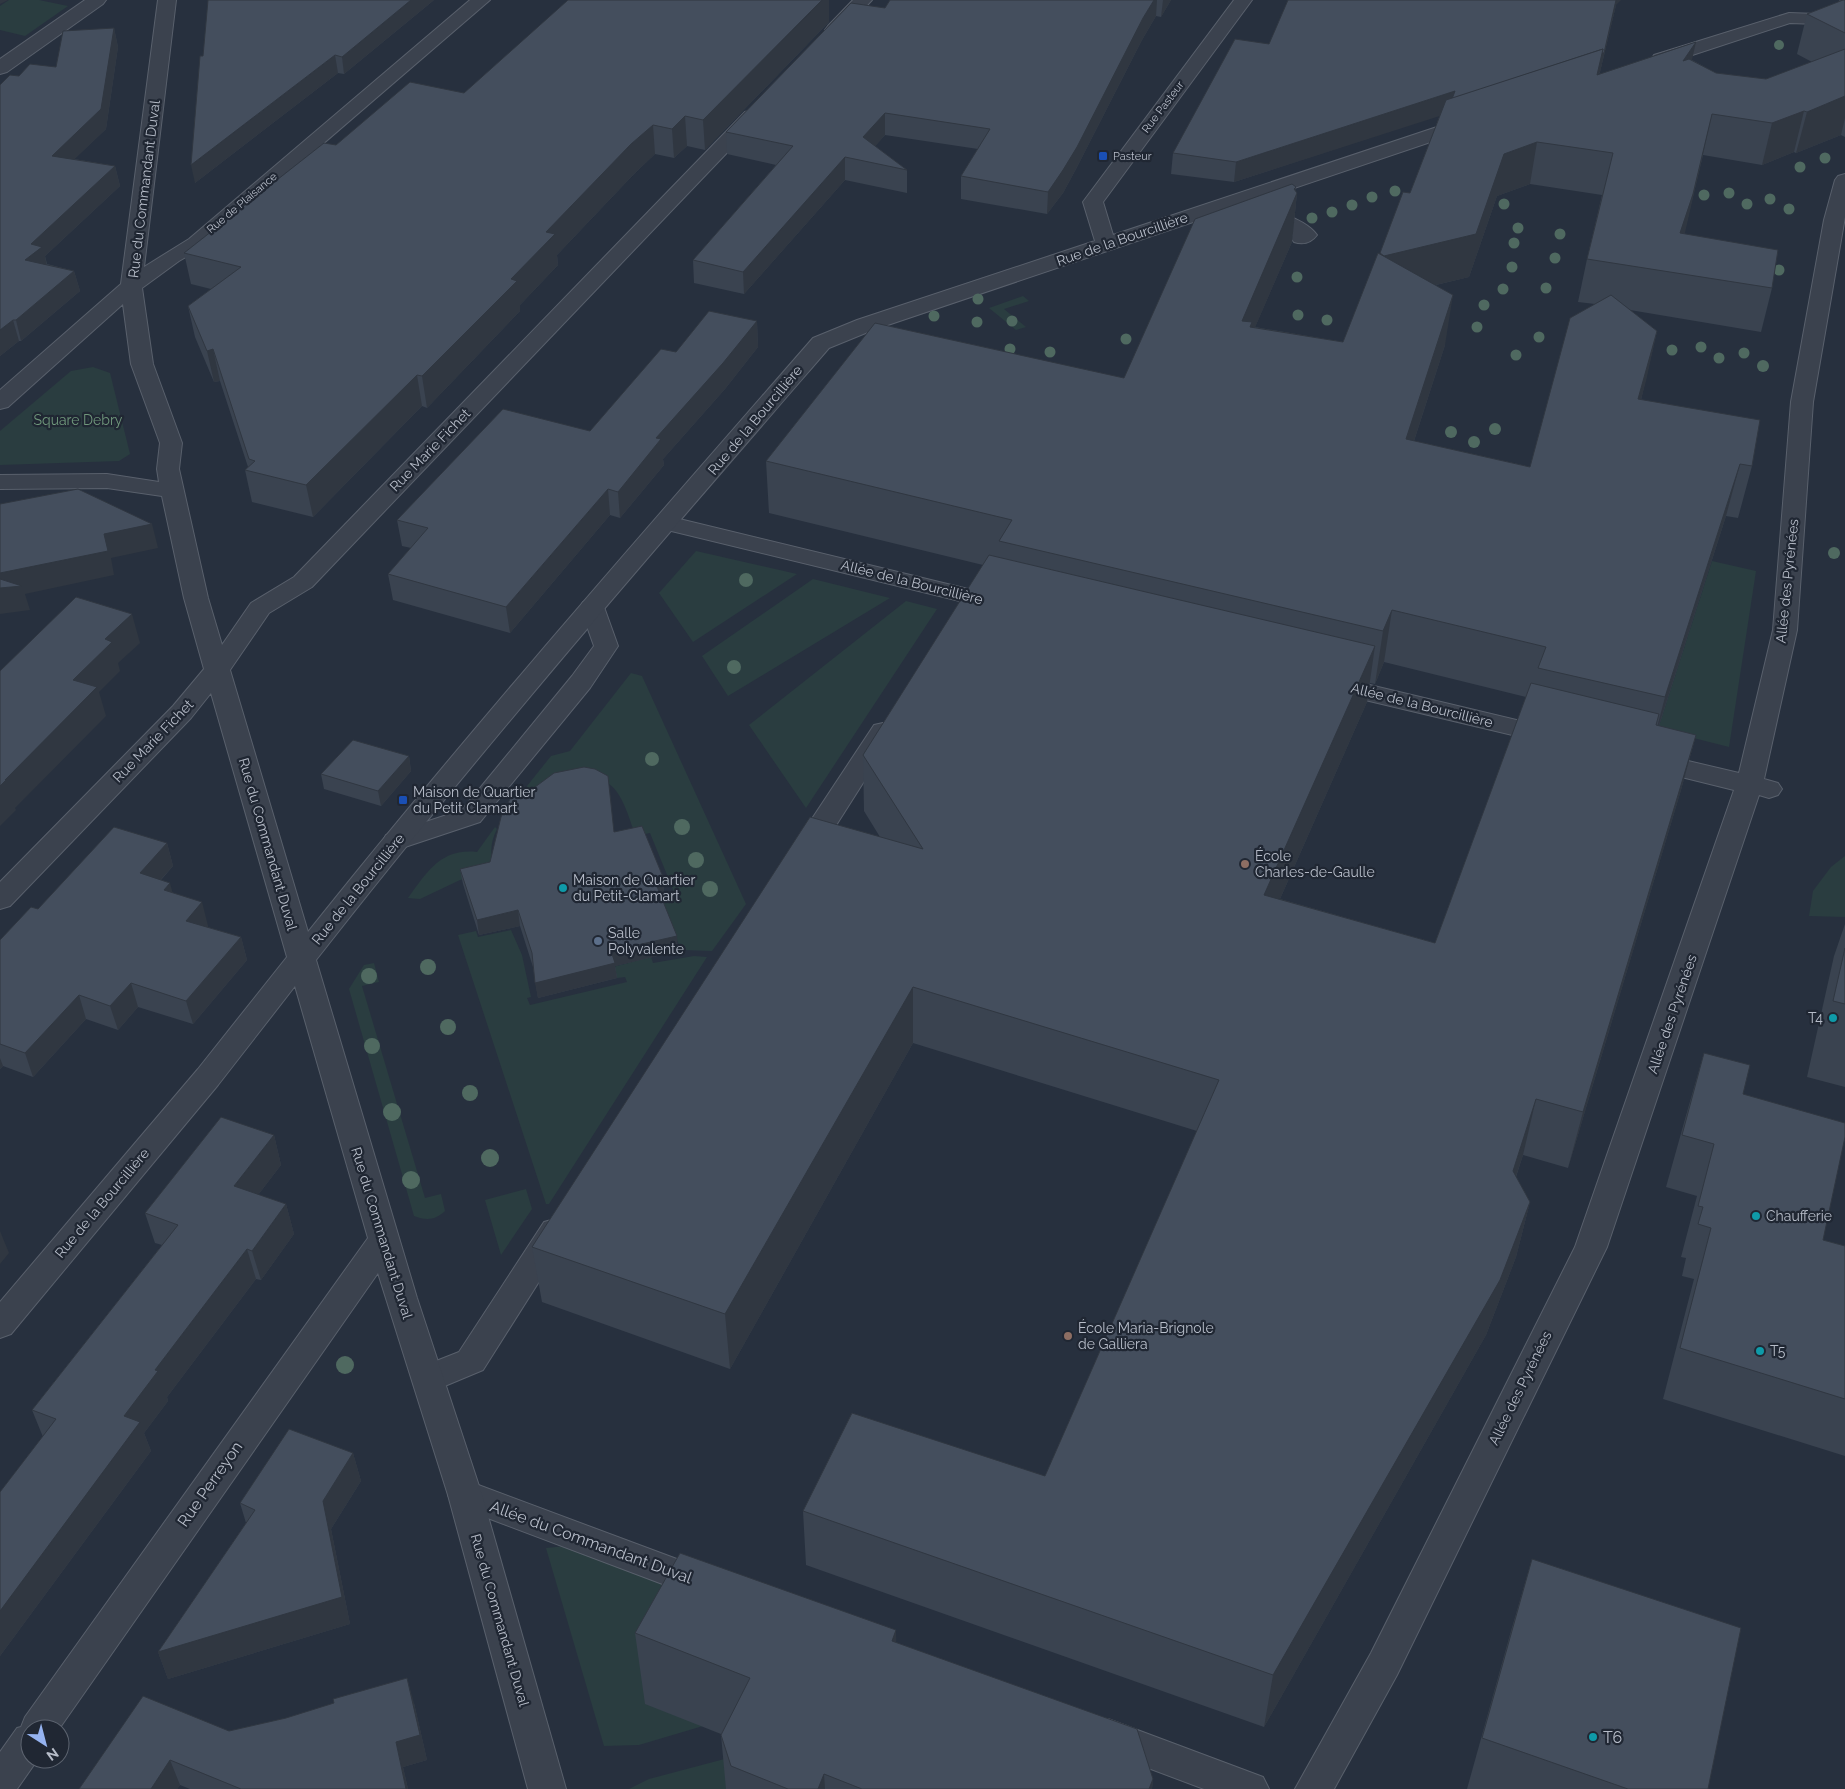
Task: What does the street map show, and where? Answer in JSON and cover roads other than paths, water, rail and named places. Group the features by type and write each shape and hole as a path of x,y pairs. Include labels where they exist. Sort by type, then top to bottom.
{"street":[{"path":"0,68 97,0"},
{"name":"Rue de Plaisance","path":"0,402 132,286 196,242 481,0"},
{"path":"822,42 863,0"},
{"name":"Rue Pasteur","path":"1106,245 1098,225 1093,202 1243,0"},
{"name":"Rue du Commandant Duval","path":"165,1 132,286 142,364 171,443 168,469 196,598 384,1240 465,1495 548,1789"},
{"path":"1648,63 1792,9 1845,20"},
{"name":"Rue Marie Fichet","path":"0,899 182,712 217,670 260,608 303,582 768,99"},
{"name":"Rue de la Bourcillière","path":"0,1325 208,1077 396,841 592,607 667,523 821,342 865,325 1489,116"},
{"name":"Allée des Pyrénées","path":"1314,1789 1384,1664 1591,1247 1759,787 1785,630 1802,402 1834,220 1845,180"},
{"path":"1286,220 1307,235 1300,238"},
{"path":"0,482 107,481 172,491"},
{"name":"Allée de la Bourcillière","path":"667,523 1019,608"},
{"path":"954,621 971,596"},
{"path":"396,841 471,816 581,682 606,646 592,607"},
{"name":"Allée de la Bourcillière","path":"1307,678 1576,743"},
{"path":"792,871 895,713"},
{"path":"1624,754 1759,787"},
{"path":"428,1379 471,1361 571,1208"},
{"name":"Rue Perreyon","path":"45,1719 384,1240"},
{"name":"Allée du Commandant Duval","path":"465,1495 737,1597"},
{"path":"1082,1726 1250,1789"},
{"path":"0,1783 20,1754"}],"place":[{"name":"Pasteur","path":"1103,156"},
{"name":"Maison de Quartier du Petit Clamart","path":"403,800"},
{"name":"École Charles-de-Gaulle","path":"1245,864"},
{"name":"Maison de Quartier du Petit-Clamart","path":"563,888"},
{"name":"Salle Polyvalente","path":"598,941"},
{"name":"T4","path":"1833,1018"},
{"name":"Chaufferie","path":"1756,1216"},
{"name":"École Maria-Brignole de Galliera","path":"1068,1336"},
{"name":"T5","path":"1760,1351"},
{"name":"T6","path":"1593,1737"}],"park label":[{"name":"Square Debry","path":"78,420"}]}
